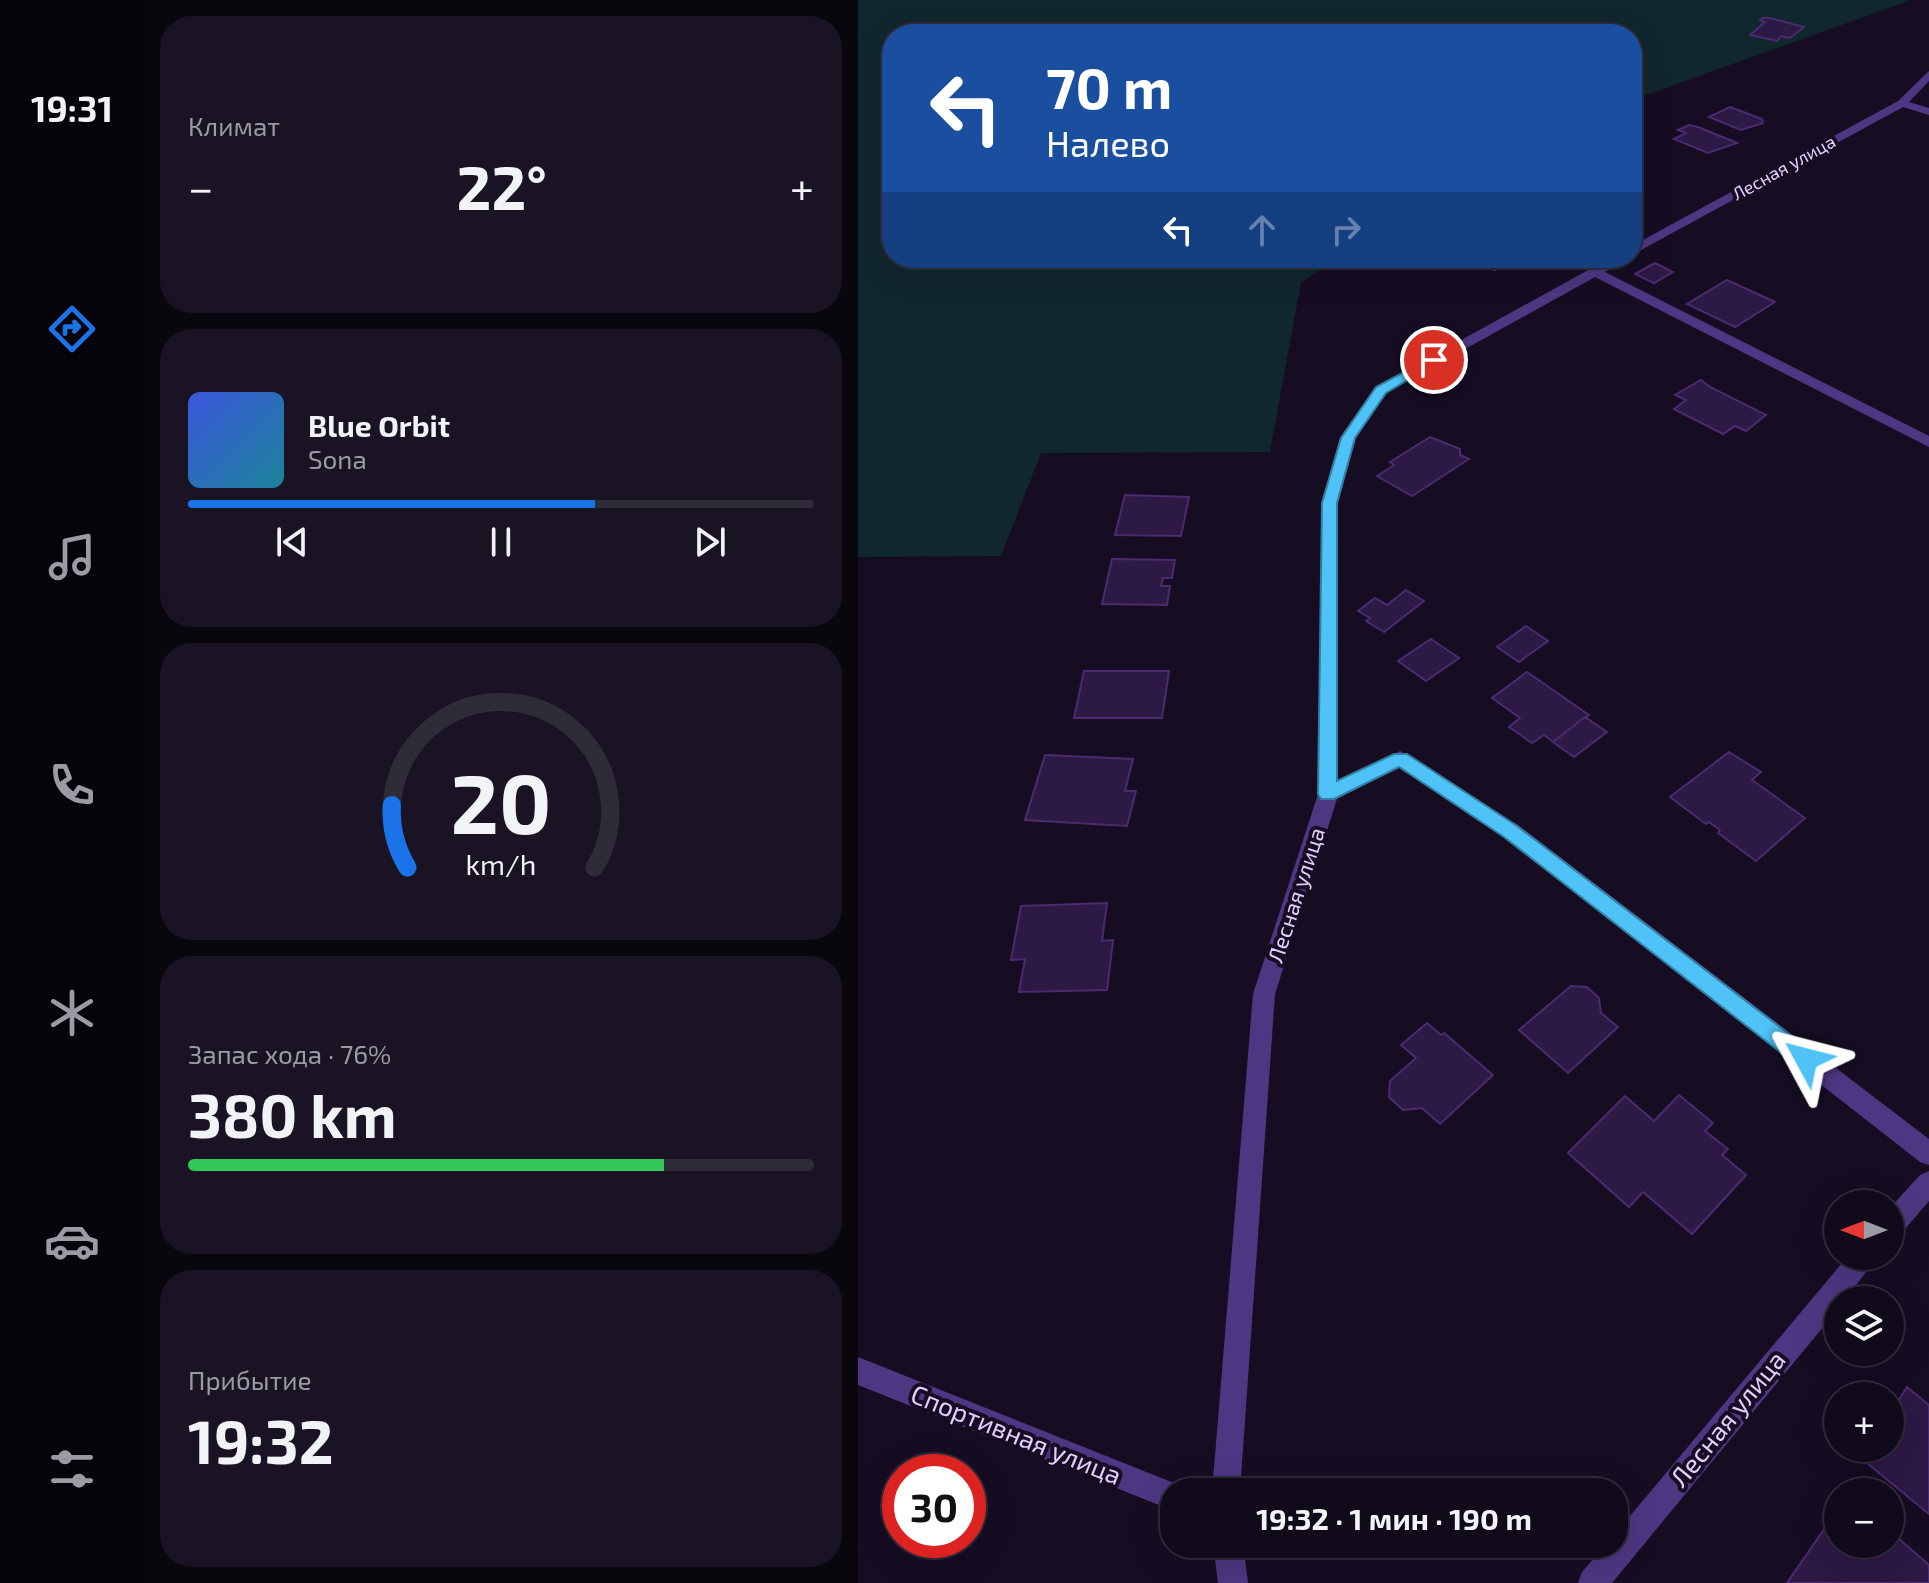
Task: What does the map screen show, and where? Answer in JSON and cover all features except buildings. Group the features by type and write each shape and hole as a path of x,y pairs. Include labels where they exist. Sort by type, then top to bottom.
{"street":[{"name":"Лесная улица","path":"1642,246 1902,103 1929,74"},
{"path":"1902,103 1929,112"},
{"name":"Лесная улица","path":"1227,1478 1264,994 1328,794 1330,503 1348,438 1381,390 1602,268"},
{"path":"1595,272 1929,442"},
{"path":"1328,794 1400,758 1511,831 1929,1154"},
{"path":"1904,1211 1929,1183"},
{"name":"Лесная улица","path":"1593,1583 1853,1270"},
{"name":"Спортивная улица","path":"858,1371 1160,1491"},
{"path":"1230,1558 1233,1583"}],"green space":[{"path":"858,0 1911,0 1642,96 1642,24 882,24 882,268 1324,268 1301,282 1270,452 1041,453 1001,556 858,557"}],"route":[{"path":"1434,360 1381,390 1348,438 1330,503 1328,794 1400,758 1511,831 1806,1059"}]}
